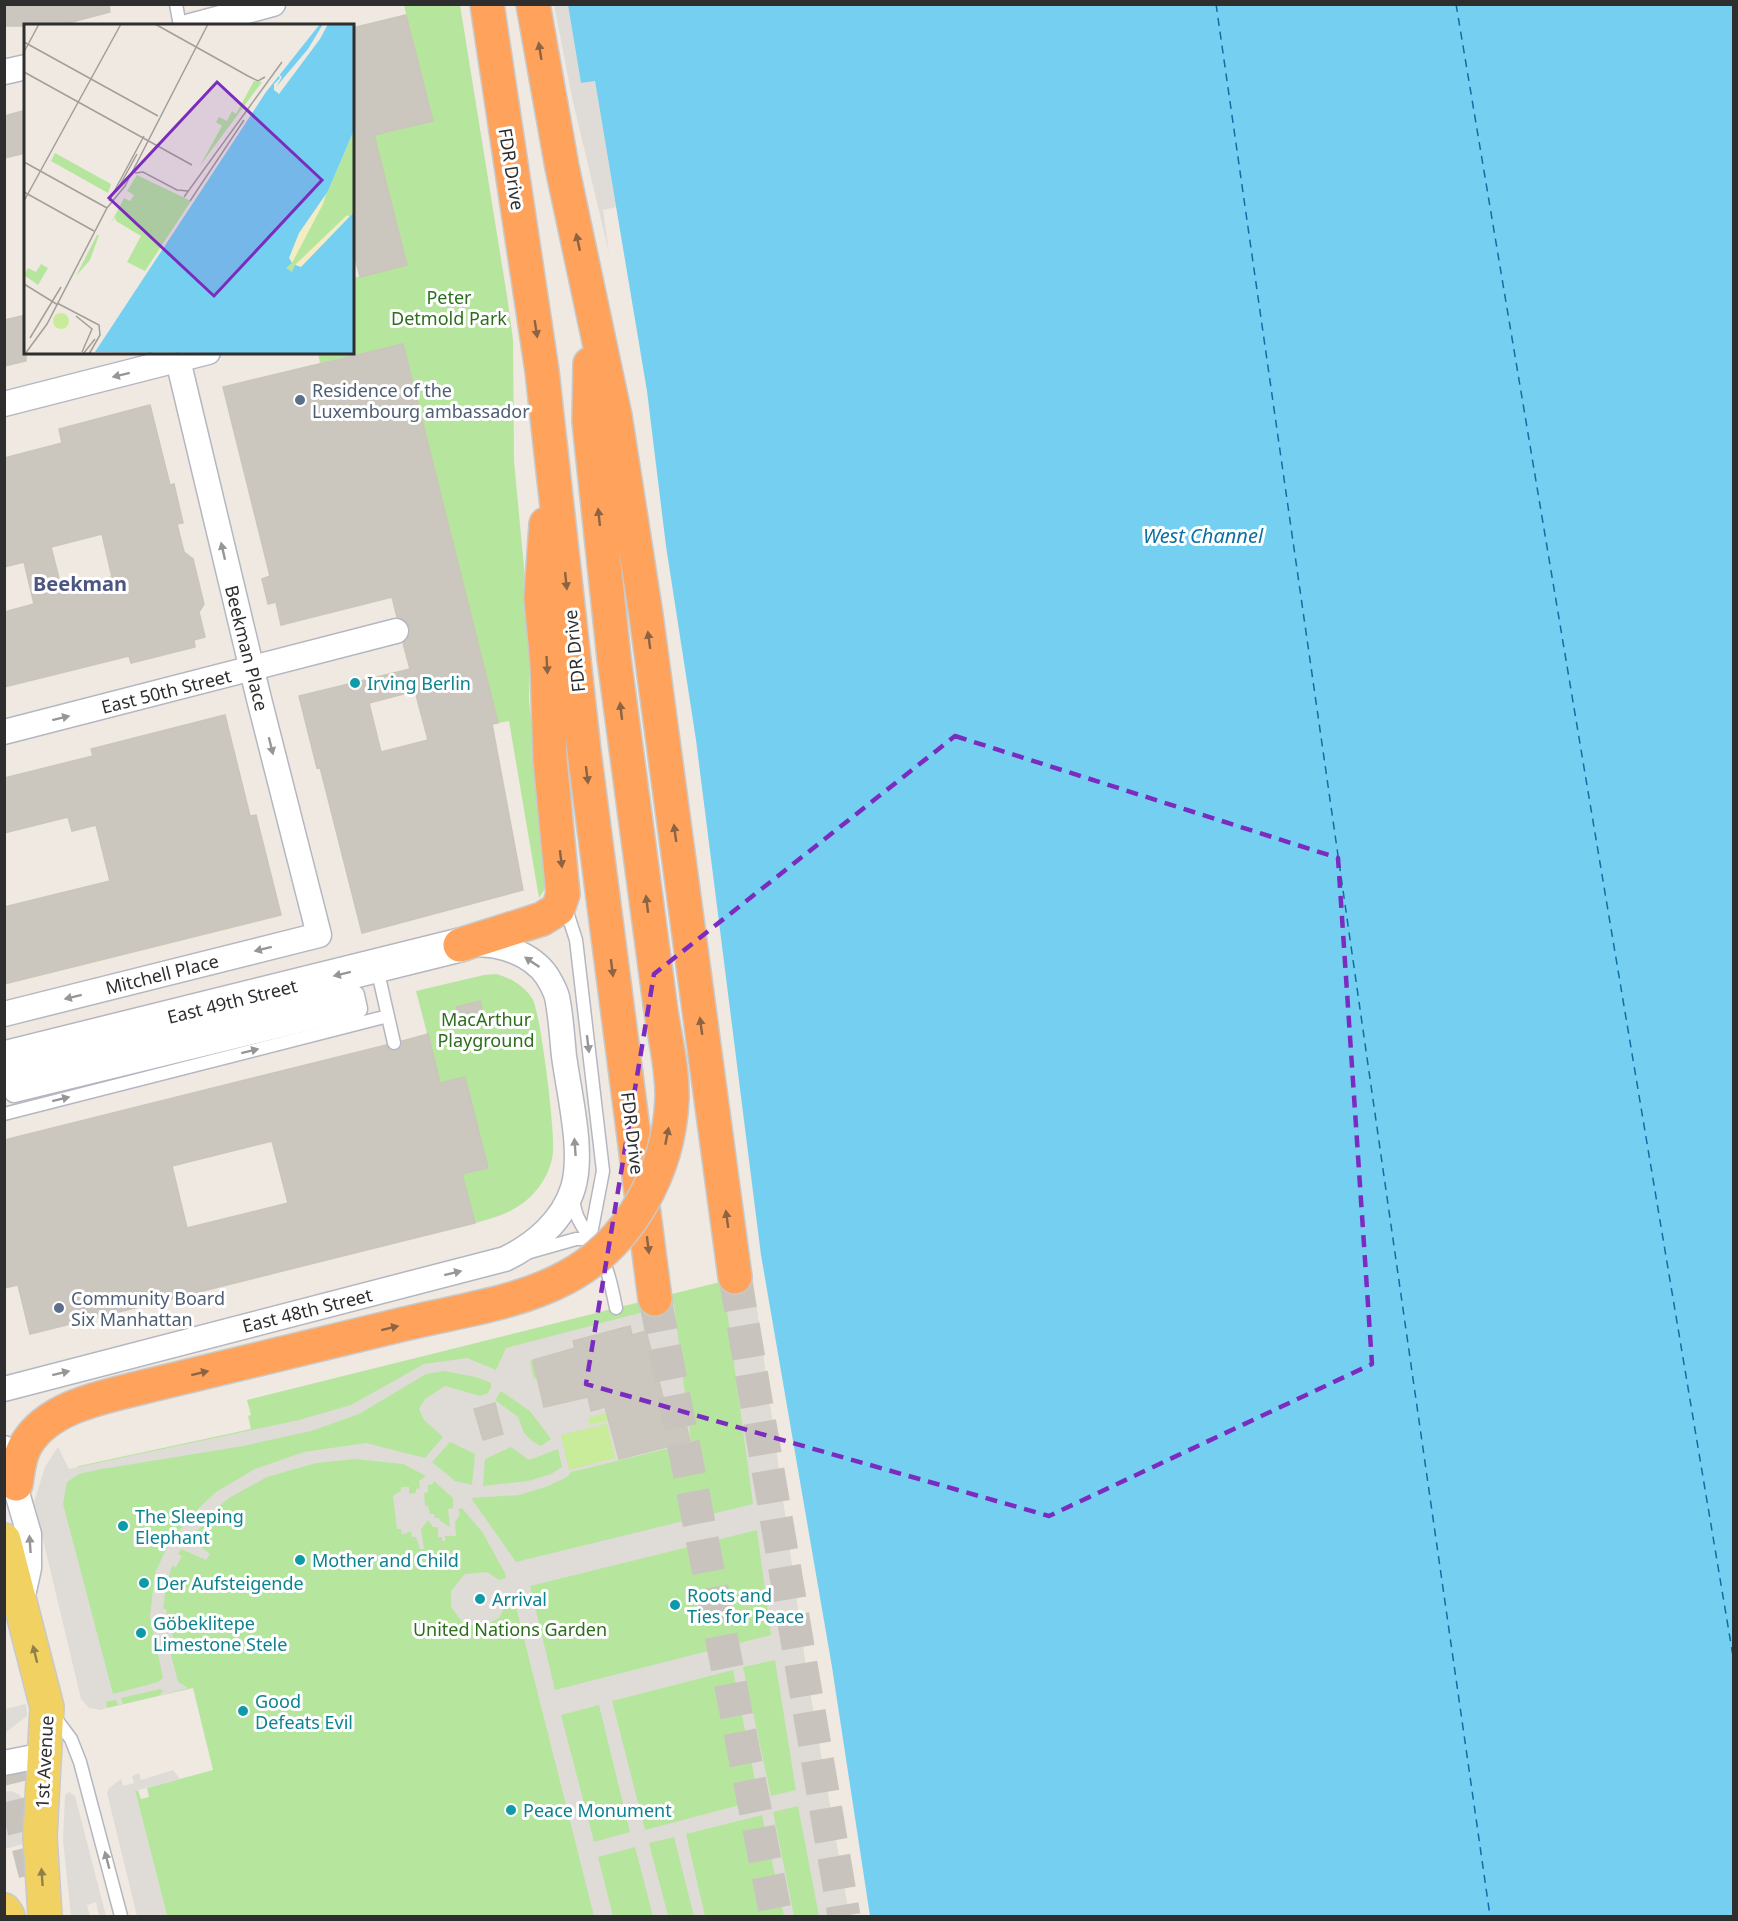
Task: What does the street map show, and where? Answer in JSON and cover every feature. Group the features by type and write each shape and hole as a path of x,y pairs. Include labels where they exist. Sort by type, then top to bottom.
{"highway":[{"name":"FDR Drive","path":"487,4 554,460 584,751 655,1299"},
{"path":"533,4 560,155 615,416 646,615 735,1277"},
{"path":"16,1484 24,1449 44,1425 83,1404 143,1387 516,1297 579,1270 604,1250 627,1224 650,1188 663,1156 672,1096 614,658 592,449 590,299"},
{"path":"460,945 542,919 558,909 563,894 563,875 549,759 547,663 541,598 543,547 554,460"}],"main road":[{"name":"East 49th Street","path":"7,1069 376,966 460,945"},
{"name":"1st Avenue","path":"4,1540 22,1602 47,1707 40,1837 45,1917"},
{"path":"4,1910 8,1917"}],"street":[{"path":"198,24 273,4"},
{"path":"4,72 24,67"},
{"path":"4,404 200,354"},
{"name":"Beekman Place","path":"178,360 319,935"},
{"name":"East 50th Street","path":"4,732 396,631"},
{"name":"Mitchell Place","path":"4,1014 319,935"},
{"path":"460,945 494,945 508,949 541,968 553,986 557,998 574,1136 573,1189"},
{"path":"355,995 358,1008 14,1093 7,1069 355,995"},
{"name":"East 48th Street","path":"4,1389 505,1259 535,1241 547,1229 559,1216 573,1189"},
{"path":"4,1448 16,1484 31,1551 22,1602"},
{"path":"4,1763 44,1755"}],"lane":[{"path":"176,4 180,24"},
{"path":"558,909 569,918 576,940 603,1171 590,1239"},
{"path":"376,966 394,1043"},
{"path":"4,1114 388,1016"},
{"path":"573,1189 576,1214 581,1228 590,1239 606,1268 616,1308"},
{"path":"505,1259 560,1243 590,1239"},
{"path":"47,1707 70,1739 80,1762 121,1917"}],"highlighted area":[{"path":"955,736 1338,858 1372,1364 1049,1516 586,1384 654,974"}],"green space":[{"name":"Peter Detmold Park","path":"404,5 460,5 507,296 513,340 514,461 530,631 529,701 550,881 539,898 509,721 498,723 403,344 320,363 318,354 354,354 354,278 406,265 372,127 389,132 433,121"},
{"name":"MacArthur Playground","path":"497,974 518,984 533,1000 547,1074 553,1155 545,1178 530,1198 514,1209 475,1223 462,1174 487,1168 440,1083 416,991"},
{"name":"United Nations Garden","path":"752,1274 806,1670 849,1916 167,1916 135,1791 138,1790 141,1799 149,1797 147,1788 213,1770 193,1688 107,1708 53,1505 59,1478 79,1466 251,1429 248,1416 251,1415 247,1400"},
{"path":"632,1406 635,1414 590,1426 588,1418"},
{"path":"607,1424 616,1458 569,1470 561,1435"}],"shaded area":[{"path":"554,5 568,5 581,83 595,81 616,207 603,210 609,253 573,102"},
{"path":"752,1274 806,1670 849,1916 819,1916 798,1806 773,1812 794,1916 784,1916 762,1815 686,1834 705,1916 694,1916 674,1837 649,1843 668,1916 653,1916 635,1847 598,1857 613,1916 594,1916 515,1603 505,1606 499,1618 481,1627 464,1624 451,1607 451,1591 465,1574 487,1572 499,1580 506,1578 505,1573 483,1533 462,1508 458,1509 460,1514 455,1522 456,1536 445,1536 445,1541 442,1541 442,1537 438,1537 438,1527 433,1527 428,1520 421,1529 424,1549 420,1549 411,1531 402,1535 401,1529 397,1529 393,1496 401,1491 401,1487 409,1487 409,1494 416,1493 416,1489 420,1488 419,1481 426,1476 403,1464 355,1459 316,1463 267,1477 229,1498 201,1522 203,1525 189,1538 210,1554 206,1560 181,1549 178,1554 182,1556 176,1567 172,1566 166,1586 163,1609 166,1609 176,1649 170,1651 178,1682 188,1688 158,1696 164,1691 160,1689 121,1698 123,1704 118,1705 116,1700 105,1702 107,1708 100,1710 89,1708 81,1699 34,1502 45,1467 58,1447 69,1469 299,1420 351,1405 424,1364 467,1358 496,1370 506,1348 674,1304 691,1443 571,1472 567,1477 548,1486 519,1495 471,1498 516,1562 753,1504 723,1281","holes":["629,1326 632,1335 646,1331 662,1393 591,1411 574,1341","554,1354 560,1372 534,1379 530,1361","444,1371 476,1377 491,1383 488,1393 480,1396 445,1386 425,1399 419,1409 424,1420 443,1437 425,1458 366,1443 304,1452 255,1469 216,1492 170,1541 155,1573 150,1616 163,1678 158,1682 113,1694 63,1504 67,1482 79,1474 96,1470 243,1446 311,1431 359,1414 426,1374","562,1379 568,1402 545,1407 539,1384","501,1391 530,1411 551,1439 541,1446 524,1433 518,1417 495,1400","495,1403 503,1434 483,1439 474,1410","632,1406 634,1414 590,1425 588,1418","682,1412 690,1441 653,1451 645,1423","607,1424 615,1458 569,1470 561,1435","612,1434 645,1452 620,1459","450,1442 475,1454 472,1485 455,1481 432,1462","511,1447 529,1460 558,1449 562,1467 551,1474 528,1481 483,1486 485,1459","434,1481 453,1498 453,1508 448,1509 450,1527 439,1518 435,1518 434,1514 430,1514 428,1506 425,1506 424,1493 428,1492 428,1485 433,1484","757,1530 771,1635 555,1690 530,1586","775,1660 796,1790 771,1796 743,1667","733,1670 759,1800 645,1830 612,1701","599,1705 630,1832 594,1842 561,1715"]},
{"path":"26,1704 27,1716 5,1733 5,1709"},
{"path":"173,1770 180,1779 135,1791 167,1916 137,1916 107,1793 109,1788 121,1779 123,1786 134,1783 132,1776 139,1773 141,1780"},
{"path":"11,1791 20,1795 25,1805 23,1844 5,1849 4,1792"},
{"path":"69,1792 75,1796 106,1916 99,1916 96,1902 87,1905 90,1916 71,1916 63,1841 65,1795"}],"water":[{"name":"West Channel","path":"568,5 1733,5 1733,1916 870,1916 832,1667 761,1255 696,740 666,546 647,391 595,81 581,83"}],"building":[{"path":"4,4 109,4 110,12 65,24 4,26"},
{"path":"406,15 433,121 374,135 407,265 360,277 354,254 354,28"},
{"path":"24,111 24,153 4,158 4,116"},
{"path":"24,315 26,361 4,366 4,320"},
{"path":"403,344 498,723 492,724 523,890 362,933 320,767 317,768 299,696 410,669 403,643 410,635 410,628 406,621 397,617 392,597 281,625 276,602 268,604 262,579 270,576 223,387","holes":["415,691 428,740 381,752 369,703"]},
{"path":"150,405 170,485 174,484 183,523 177,524 184,552 193,559 204,604 199,612 205,637 194,640 195,647 131,663 129,656 4,687 4,612 34,604 24,562 4,567 4,458 62,443 59,429","holes":["102,534 112,577 62,590 51,547"]},
{"path":"225,715 250,816 256,815 281,915 4,984 4,907 110,881 96,825 72,831 68,817 4,833 4,778 93,756 91,749"},
{"path":"480,1001 485,1024 462,1029 456,1007"},
{"path":"428,1034 440,1083 465,1077 488,1168 462,1174 475,1223 30,1334 18,1285 4,1288 4,1140 386,1045 391,1051 396,1051 402,1046 402,1041","holes":["272,1141 288,1203 187,1228 172,1166"]},
{"path":"630,1326 632,1335 646,1331 668,1416 683,1412 690,1441 619,1459 605,1407 591,1411 588,1397 544,1407 533,1360 575,1348 573,1341"},
{"path":"495,1403 503,1434 483,1440 474,1409"}],"ferry route":[{"path":"1216,4 1490,1916"},
{"path":"1456,4 1734,1662"}],"tunnel":[{"path":"735,1277 844,1916"},
{"path":"655,1299 776,1916"},
{"path":"4,1752 35,1874"}],"place":[{"name":"Residence of the Luxembourg ambassador","path":"300,400"},
{"name":"Irving Berlin","path":"355,683"},
{"name":"Community Board Six Manhattan","path":"59,1308"},
{"name":"The Sleeping Elephant","path":"123,1526"},
{"name":"Mother and Child","path":"300,1560"},
{"name":"Der Aufsteigende","path":"144,1583"},
{"name":"Arrival","path":"480,1599"},
{"name":"Roots and Ties for Peace","path":"675,1605"},
{"name":"Göbeklitepe Limestone Stele","path":"141,1633"},
{"name":"Good Defeats Evil","path":"243,1711"},
{"name":"Peace Monument","path":"511,1810"}],"district":[{"name":"Beekman","path":"80,583"}]}
